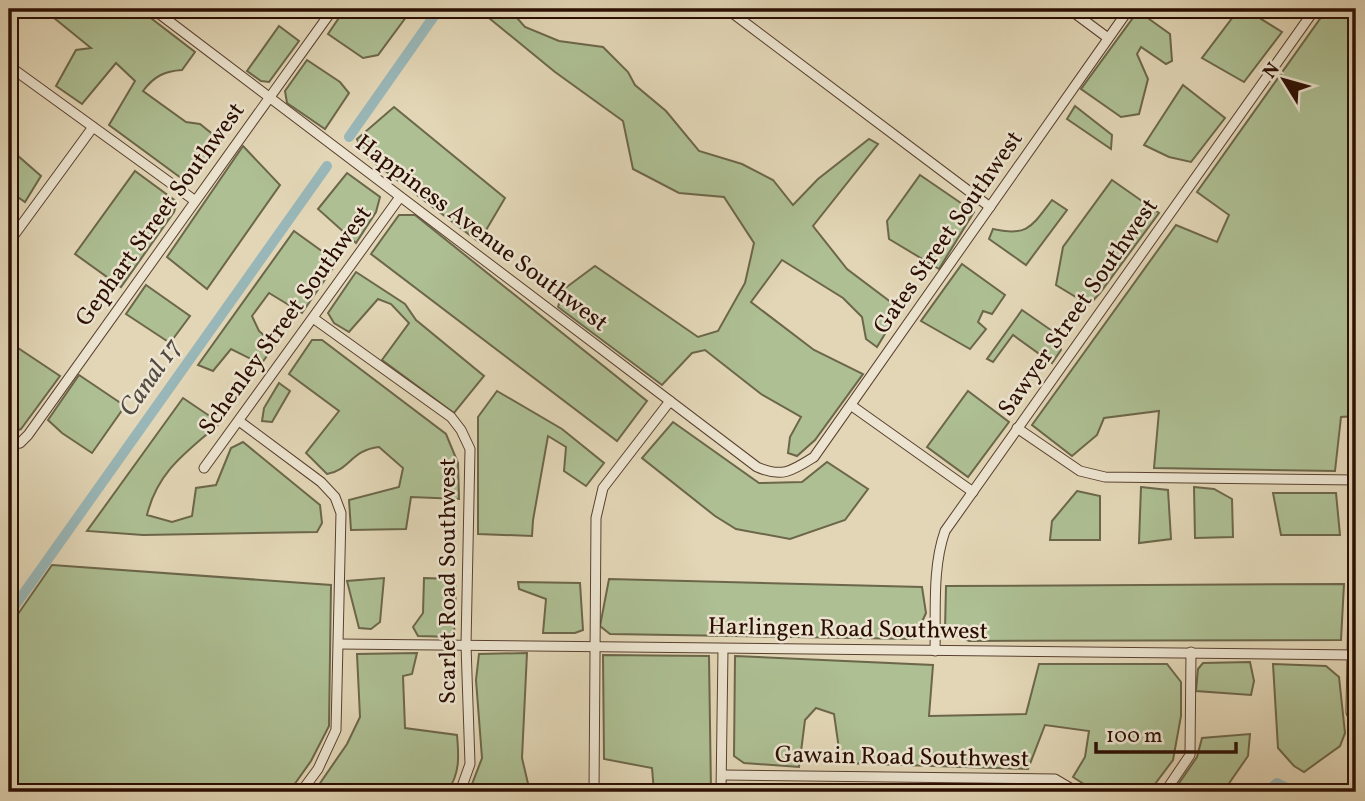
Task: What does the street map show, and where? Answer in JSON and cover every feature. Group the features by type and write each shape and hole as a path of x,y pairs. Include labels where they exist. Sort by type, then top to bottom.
{"street":[{"name":"Happiness Avenue Southwest","path":"153,9 757,467 771,473 792,471"},
{"path":"168,20 176,9"},
{"name":"Gephart Street Southwest","path":"9,445 20,443 28,435 333,9"},
{"path":"727,9 990,207"},
{"path":"1069,9 1108,38"},
{"name":"Gates Street Southwest","path":"792,471 814,457 852,406 1129,9"},
{"name":"Sawyer Street Southwest","path":"935,651 939,549 945,531 1315,9"},
{"path":"9,66 194,200"},
{"path":"9,242 93,127"},
{"name":"Schenley Street Southwest","path":"204,468 400,197"},
{"name":"Scarlet Road Southwest","path":"313,318 451,418 461,430 470,449 466,645 470,764 460,792"},
{"path":"594,792 596,518 603,488 670,401"},
{"path":"852,406 972,492"},
{"path":"239,421 321,482 335,497 341,513 337,730 318,769 301,792"},
{"path":"1017,428 1080,471 1105,477 1356,480 1354,655 1350,712 1356,725"},
{"name":"Harlingen Road Southwest","path":"339,644 1354,655"},
{"path":"721,792 723,649"},
{"path":"1165,792 1190,755 1191,652"},
{"name":"Gawain Road Southwest","path":"722,775 1041,778 1055,779 1077,792"}],"green space":[{"path":"43,9 139,9 195,52 182,70 160,75 143,91 186,122 200,124 221,141 198,175 181,178 109,125 135,81 116,63 82,104 56,86 76,50 91,48"},
{"path":"345,9 412,9 378,55 363,58 328,34"},
{"path":"478,9 509,9 525,27 559,41 603,47 628,72 635,85 666,111 699,151 742,164 773,180 793,205 818,179 869,139 878,144 813,226 847,269 900,309 877,347 866,339 862,317 843,298 782,260 751,302 814,350 863,374 815,440 797,456 788,453 790,437 801,417 761,394 705,350 692,353 662,385 558,307 564,289 595,266 698,337 718,331 745,283 754,243 724,197 679,193 633,169 623,121 555,72"},
{"path":"1239,9 1245,9 1282,32 1244,82 1202,58"},
{"path":"1327,9 1348,9 1356,14 1356,416 1341,417 1335,471 1154,468 1159,411 1104,418 1097,435 1072,456 1032,425 1176,225 1217,242 1229,215 1197,192"},
{"path":"1138,11 1170,34 1172,61 1166,64 1141,47 1137,54 1148,79 1139,114 1121,117 1081,89"},
{"path":"279,26 299,41 269,82 261,81 247,71"},
{"path":"307,60 340,82 349,93 325,129 287,103 285,91"},
{"path":"1183,85 1225,118 1191,162 1169,157 1144,145"},
{"path":"1075,106 1112,135 1111,149 1067,119"},
{"path":"394,107 505,198 479,242 363,154 357,139"},
{"path":"243,146 280,185 207,289 167,257"},
{"path":"9,148 41,176 25,202 9,191"},
{"path":"135,171 177,202 174,212 121,287 75,254"},
{"path":"347,173 380,197 376,212 356,243 318,209"},
{"path":"920,175 974,212 939,269 889,239 887,221"},
{"path":"1112,180 1159,213 1089,305 1056,285 1063,247"},
{"path":"1052,200 1067,210 1026,265 989,239 993,229 1014,232 1028,227"},
{"path":"399,215 415,215 647,401 617,441 371,254"},
{"path":"294,231 337,262 302,313 269,293 252,316 259,331 275,345 261,364 231,349 213,371 198,365"},
{"path":"962,264 1005,295 992,314 983,311 978,322 986,329 970,349 921,321"},
{"path":"356,272 405,304 416,320 484,376 454,413 382,360 409,323 391,304 378,299 349,332 334,323 328,313"},
{"path":"146,285 190,316 170,343 126,314"},
{"path":"1022,310 1058,335 1061,350 1052,363 1013,335 993,362 987,359"},
{"path":"312,340 322,340 446,434 458,463 459,499 411,497 406,529 351,530 349,500 399,487 403,468 379,447 362,452 341,469 327,474 306,453 339,411 289,374"},
{"path":"9,342 60,376 21,429 9,435"},
{"path":"79,375 125,406 92,453 48,420"},
{"path":"279,383 290,391 272,422 262,421 264,408"},
{"path":"497,391 562,429 604,463 586,486 564,471 566,447 548,436 532,536 478,534 478,417"},
{"path":"968,391 1009,422 968,477 927,447"},
{"path":"183,398 220,423 166,473 147,515 172,522 192,516 196,488 216,485 231,448 243,442 320,505 322,523 317,532 143,535 87,531"},
{"path":"673,422 759,483 802,482 827,462 868,489 845,520 790,539 736,529 715,516 642,458"},
{"path":"1141,487 1168,490 1171,539 1139,543"},
{"path":"1194,487 1214,489 1232,499 1233,537 1195,538"},
{"path":"1077,491 1100,496 1100,540 1050,540 1052,521"},
{"path":"1273,493 1336,493 1340,535 1281,535"},
{"path":"52,565 331,585 329,726 311,761 289,792 9,792 9,627"},
{"path":"384,578 380,622 371,629 359,628 347,581"},
{"path":"424,578 452,579 456,587 454,637 418,636 413,627 423,613"},
{"path":"609,579 922,587 926,613 914,639 610,634 600,626"},
{"path":"518,582 580,583 583,630 575,633 543,633 546,599 519,589"},
{"path":"1344,584 1341,640 969,641 945,630 946,586"},
{"path":"417,653 412,674 403,676 405,728 457,735 458,765 447,792 314,792 347,744 360,717 357,654"},
{"path":"527,653 522,758 530,792 469,792 482,758 476,680 479,654"},
{"path":"603,655 709,656 711,792 654,792 652,768 604,759"},
{"path":"735,656 933,665 929,716 1026,714 1039,664 1167,664 1181,682 1181,716 1173,760 1149,792 1096,792 1073,777 1085,757 1089,731 1045,725 1028,769 841,763 834,714 816,708 805,720 799,767 744,763 734,756"},
{"path":"1250,662 1254,681 1251,695 1196,691 1198,669 1203,663"},
{"path":"1273,664 1326,666 1339,677 1345,733 1340,746 1304,772 1294,766 1278,748"},
{"path":"1250,734 1248,756 1223,792 1173,792 1197,757 1202,738"},
{"path":"737,785 1046,787 1054,792 731,792"}],"waterway":[{"name":"Canal 17","path":"349,137 439,9"},
{"name":"Canal 17","path":"9,614 327,166"},
{"path":"1266,792 1277,783 1295,792"}]}
